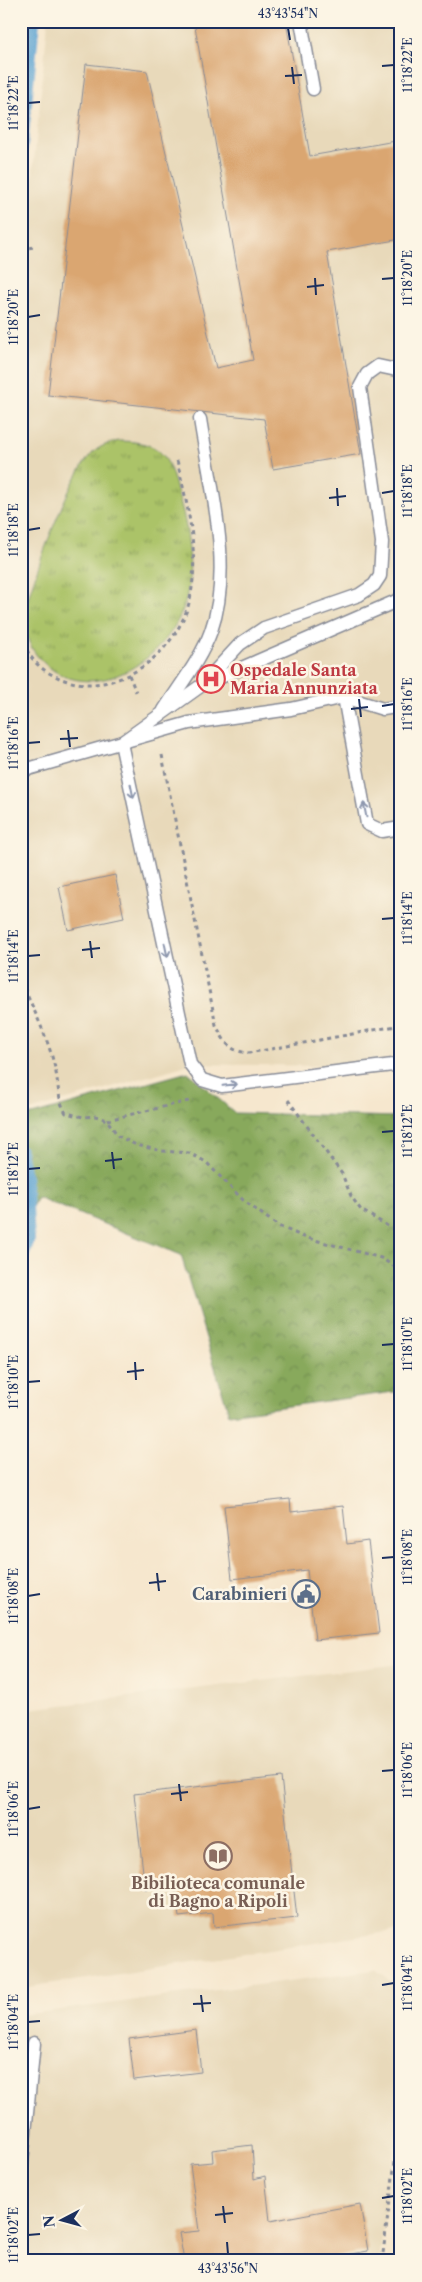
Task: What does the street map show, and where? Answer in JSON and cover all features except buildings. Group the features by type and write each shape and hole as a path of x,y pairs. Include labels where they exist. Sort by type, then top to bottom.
{"lane":[{"path":"302,21 313,89"},
{"path":"122,743 202,685 240,644 264,628 359,596 374,585 380,576 382,542 360,387 367,374 378,366 401,372"},
{"path":"160,716 198,658 211,631 220,597 222,570 220,543 200,419"},
{"path":"202,685 401,599"},
{"path":"344,697 368,824 382,831 401,828"},
{"path":"21,771 189,723 291,709 344,697 383,709 401,706"},
{"path":"122,743 190,1064 202,1080 222,1086 401,1064"},
{"path":"21,2174 34,2043"}],"path":[{"path":"21,249 34,247"},
{"path":"21,635 25,647 35,662 61,680 94,684 113,682 129,675 154,659 170,641 182,621 190,600 194,573 194,548 177,460"},
{"path":"129,675 136,692"},
{"path":"162,753 216,1025 226,1043 236,1052 249,1053 401,1025"},
{"path":"21,982 44,1032 56,1069 61,1106 66,1113 96,1116 106,1120 118,1136 136,1145 162,1151 189,1153 206,1162 243,1200 278,1226 304,1237 381,1258 401,1271"},
{"path":"106,1120 198,1099 222,1086"},
{"path":"285,1094 342,1174 351,1196 361,1210 401,1234"},
{"path":"382,2261 401,2115"}],"shaded area":[{"name":"Ospedale Santa Maria Annunziata","path":"48,21 401,21 401,1067 190,1064 26,1112 21,1086 21,293"},
{"path":"401,1664 401,1930 21,1988 21,1710"},
{"path":"375,1970 401,1988 401,2094 379,2261 21,2261 21,2015"}],"green space":[{"path":"119,441 146,444 155,448 166,460 185,520 189,546 190,573 186,599 178,620 166,639 149,656 129,670 108,678 86,681 64,676 44,663 30,645 25,625 25,609 54,525 75,479 85,462 95,451 109,443"},
{"path":"188,1072 235,1113 401,1117 401,1391 229,1414 181,1255 37,1197 21,1229 21,1118"}],"waterway":[{"path":"21,166 35,21"},
{"path":"21,1150 26,1176 30,1240 21,1265"}],"place":[{"name":"Ospedale Santa Maria Annunziata","path":"211,679"},
{"name":"Carabinieri","path":"306,1594"},
{"name":"Bibilioteca comunale di Bagno a Ripoli","path":"218,1856"}]}
